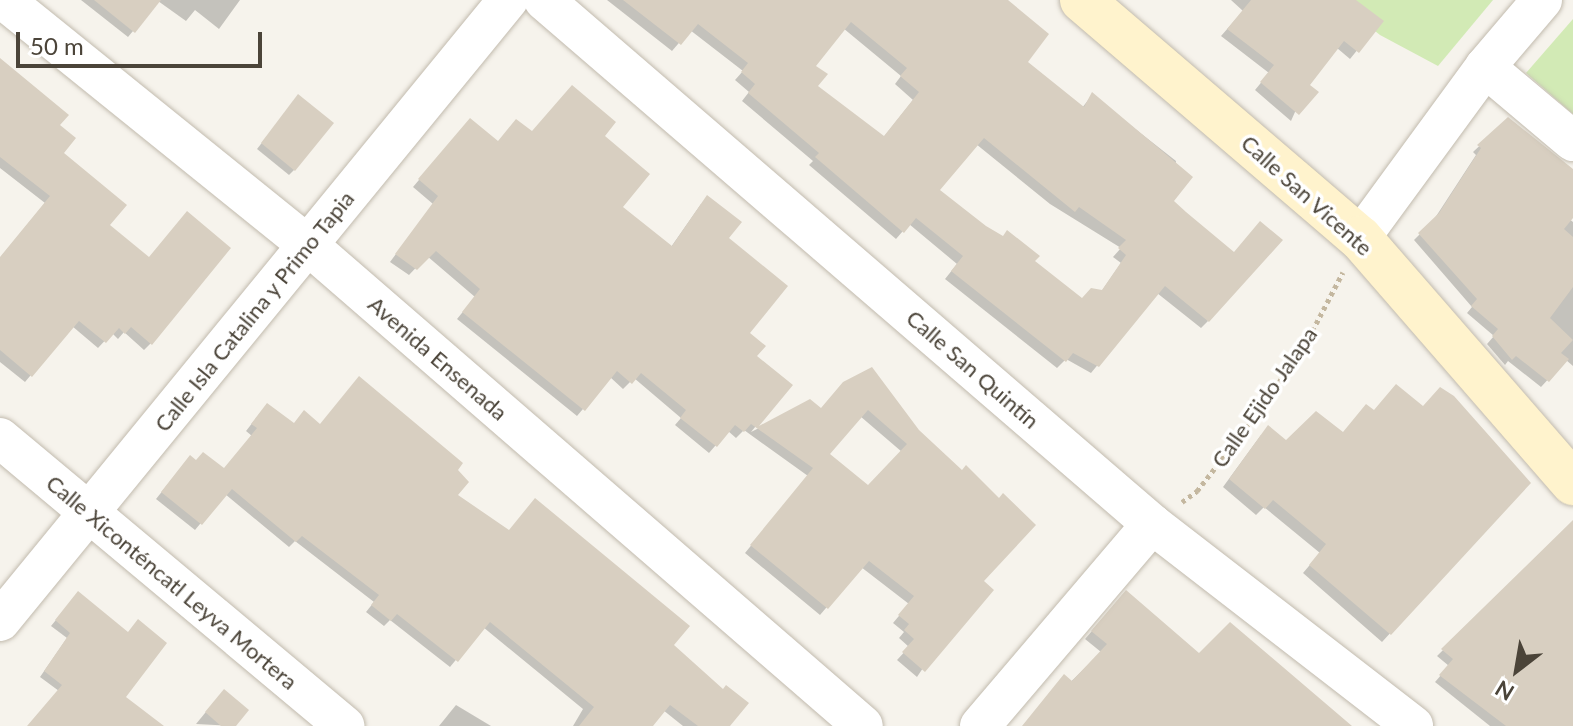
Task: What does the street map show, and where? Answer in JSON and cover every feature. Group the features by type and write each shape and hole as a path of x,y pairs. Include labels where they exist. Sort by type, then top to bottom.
{"street":[{"name":"Avenida Ensenada","path":"4,0 308,245 863,726"},
{"name":"Calle Isla Catalina y Primo Tapia","path":"0,621 508,0"},
{"name":"Calle San Quintín","path":"544,0 1152,524 1413,726"},
{"name":"Calle San Vicente","path":"1082,0 1360,238 1573,483"},
{"path":"1360,238 1485,67 1542,0"},
{"path":"1485,67 1573,141"},
{"name":"Calle Xiconténcatl Leyva Mortera","path":"0,438 344,726"},
{"path":"980,726 1152,524"}],"path":[{"name":"Calle Ejido Jalapa","path":"1152,524 1197,491 1251,422 1305,345 1360,238"}],"green space":[{"path":"1336,0 1493,0 1438,66 1380,35"},
{"path":"1573,19 1573,114 1526,73"}],"building":[{"path":"94,0 161,0 135,33"},
{"path":"623,0 1008,0 1049,34 1028,62 1084,107 1092,92 1193,177 1174,201 1186,212 1234,252 1260,221 1283,240 1209,322 1165,286 1099,367 1073,353 1066,362 951,271 963,256 916,218 904,233 815,157 819,153 748,93 755,84 741,72 748,63 698,24 681,45","holes":["851,22 907,68 900,76 919,92 884,136 818,86 828,74 816,66","984,138 1075,212 1079,207 1126,240 1118,248 1126,255 1102,290 1091,288 1082,298 1035,261 1040,256 1007,230 1003,236 986,226 940,190"]},
{"path":"1251,0 1356,0 1384,21 1359,53 1344,41 1310,85 1319,92 1299,115 1260,82 1274,65 1227,29"},
{"path":"0,58 69,115 60,125 76,138 64,153 127,205 110,225 149,257 187,211 231,248 152,345 131,327 125,334 119,328 106,343 79,321 32,377 0,350 0,257 50,196 0,157"},
{"path":"572,85 616,122 605,136 650,174 623,207 672,246 707,195 742,222 729,238 788,286 750,333 766,346 757,356 793,385 759,426 810,399 821,408 843,382 872,367 919,430 962,470 966,465 999,498 1003,493 1036,525 984,581 994,590 925,672 902,652 914,639 904,630 909,624 898,615 914,596 869,561 828,609 750,545 813,468 751,424 744,432 735,425 717,447 680,418 686,410 641,373 632,384 617,371 585,411 462,312 480,289 436,251 417,270 395,254 438,196 418,179 470,118 498,141 516,119 532,131","holes":["868,410 907,444 868,485 830,454"]},
{"path":"298,94 334,123 295,171 261,143"},
{"path":"1508,117 1573,169 1573,218 1564,229 1573,237 1573,287 1550,318 1573,340 1561,353 1569,359 1549,382 1516,356 1512,360 1492,336 1498,329 1471,306 1477,299 1418,233 1439,213 1481,148 1477,145"},
{"path":"359,376 463,463 458,470 469,482 458,495 509,530 535,498 690,626 674,645 723,689 726,685 749,703 730,726 698,726 670,705 653,726 579,726 594,707 490,622 458,662 397,614 391,621 371,605 379,595 302,536 296,542 232,489 202,525 161,492 190,455 196,460 203,452 224,468 257,428 251,424 267,403 294,423 304,410 320,424"},
{"path":"1396,384 1423,406 1440,387 1454,396 1531,483 1391,635 1309,565 1326,544 1273,500 1265,509 1229,479 1268,425 1286,440 1316,411 1343,432 1366,404 1374,410"},
{"path":"1573,520 1573,726 1506,726 1439,675 1453,659 1441,649"},
{"path":"1126,590 1199,653 1230,622 1352,726 1022,726 1064,674 1072,681 1107,644 1091,631"},
{"path":"78,591 128,632 138,619 167,643 126,697 164,726 27,726 62,685 44,671 70,633 55,620"},
{"path":"224,689 249,710 236,726 221,726 205,712"}]}
